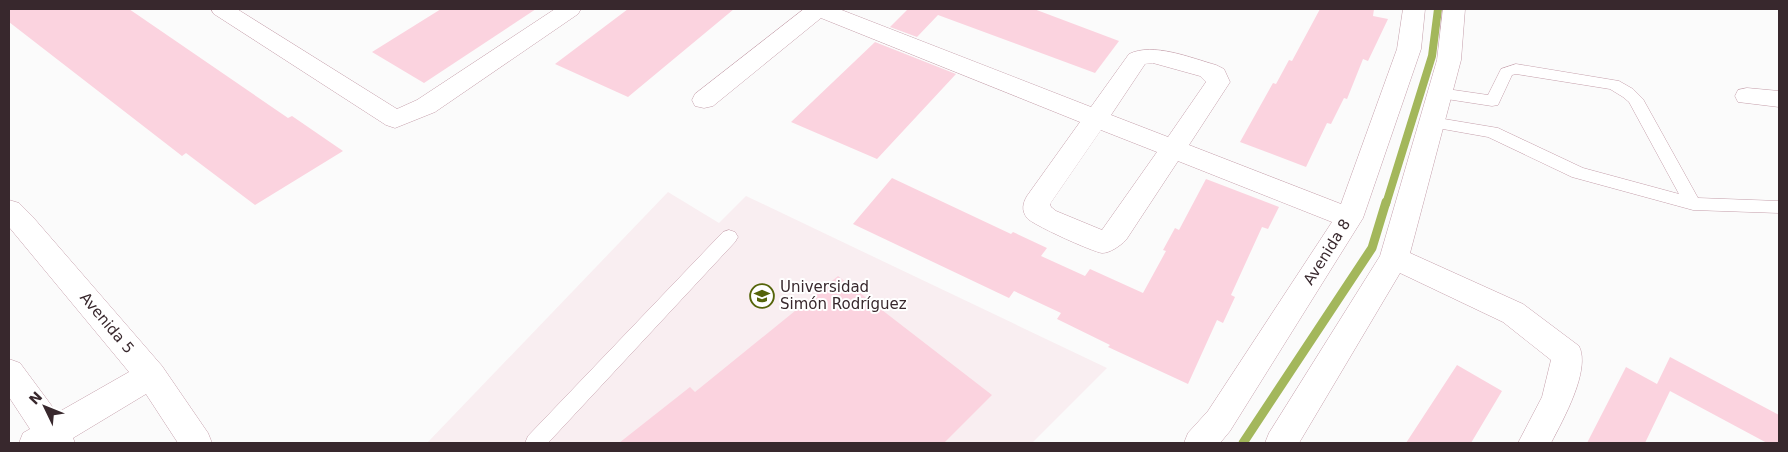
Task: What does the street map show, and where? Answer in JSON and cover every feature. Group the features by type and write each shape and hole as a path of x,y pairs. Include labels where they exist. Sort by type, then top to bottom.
{"street":[{"path":"222,9 395,119 426,106 570,9"},
{"path":"704,100 819,9 1349,218"},
{"name":"Avenida 8","path":"1200,443 1219,421 1349,218 1409,49 1414,9"},
{"path":"1281,443 1394,258 1449,60 1454,9"},
{"path":"1143,56 1153,56 1208,70 1216,75 1218,82 1174,148 1110,240 1102,242 1046,218 1037,211 1037,203 1095,118 1137,59 1143,56"},
{"path":"1746,96 1779,99"},
{"name":"Avenida 5","path":"9,210 151,375 196,443"},
{"path":"1394,258 1513,314 1568,355 1557,400 1534,443"},
{"path":"9,372 49,440 151,375"}],"lane":[{"path":"1440,93 1492,101 1506,72 1516,69 1614,85 1635,99 1693,204"},
{"path":"1481,130 1483,101"},
{"path":"1432,122 1492,132 1578,173 1693,204 1779,207"},
{"path":"536,443 729,237"}],"shaded area":[{"name":"Universidad Simón Rodríguez","path":"668,192 719,223 746,196 1107,368 1032,443 427,443"}],"building":[{"path":"9,9 129,9 288,118 292,116 343,151 255,205 186,153 182,156 9,22"},
{"path":"441,9 536,9 424,83 372,52"},
{"path":"628,9 734,9 628,97 555,64"},
{"path":"908,9 1034,9 1119,41 1095,73 938,15 917,37 890,27"},
{"path":"1320,9 1374,9 1373,16 1388,19 1368,61 1363,59 1347,99 1344,98 1331,124 1327,123 1306,167 1240,142 1273,83 1276,84 1289,60 1292,61"},
{"path":"875,42 956,74 877,159 791,122"},
{"path":"892,178 1011,234 1013,232 1047,248 1041,256 1085,276 1090,269 1143,293 1166,251 1163,250 1175,228 1179,230 1206,179 1279,207 1268,229 1262,227 1231,295 1235,297 1223,323 1217,320 1188,384 1108,347 1110,345 1057,319 1061,313 1014,291 1009,298 853,224"},
{"path":"838,276 992,395 944,443 619,443 690,387 695,392"},
{"path":"1670,357 1779,415 1779,443 1767,443 1670,391 1645,443 1587,443 1626,367 1657,384"},
{"path":"1457,365 1502,391 1471,443 1406,443"}],"waterway":[{"path":"1386,204 1432,56 1438,9"},
{"path":"1243,443 1372,248 1386,202"}],"place":[{"name":"Universidad Simón Rodríguez","path":"762,296"}]}
